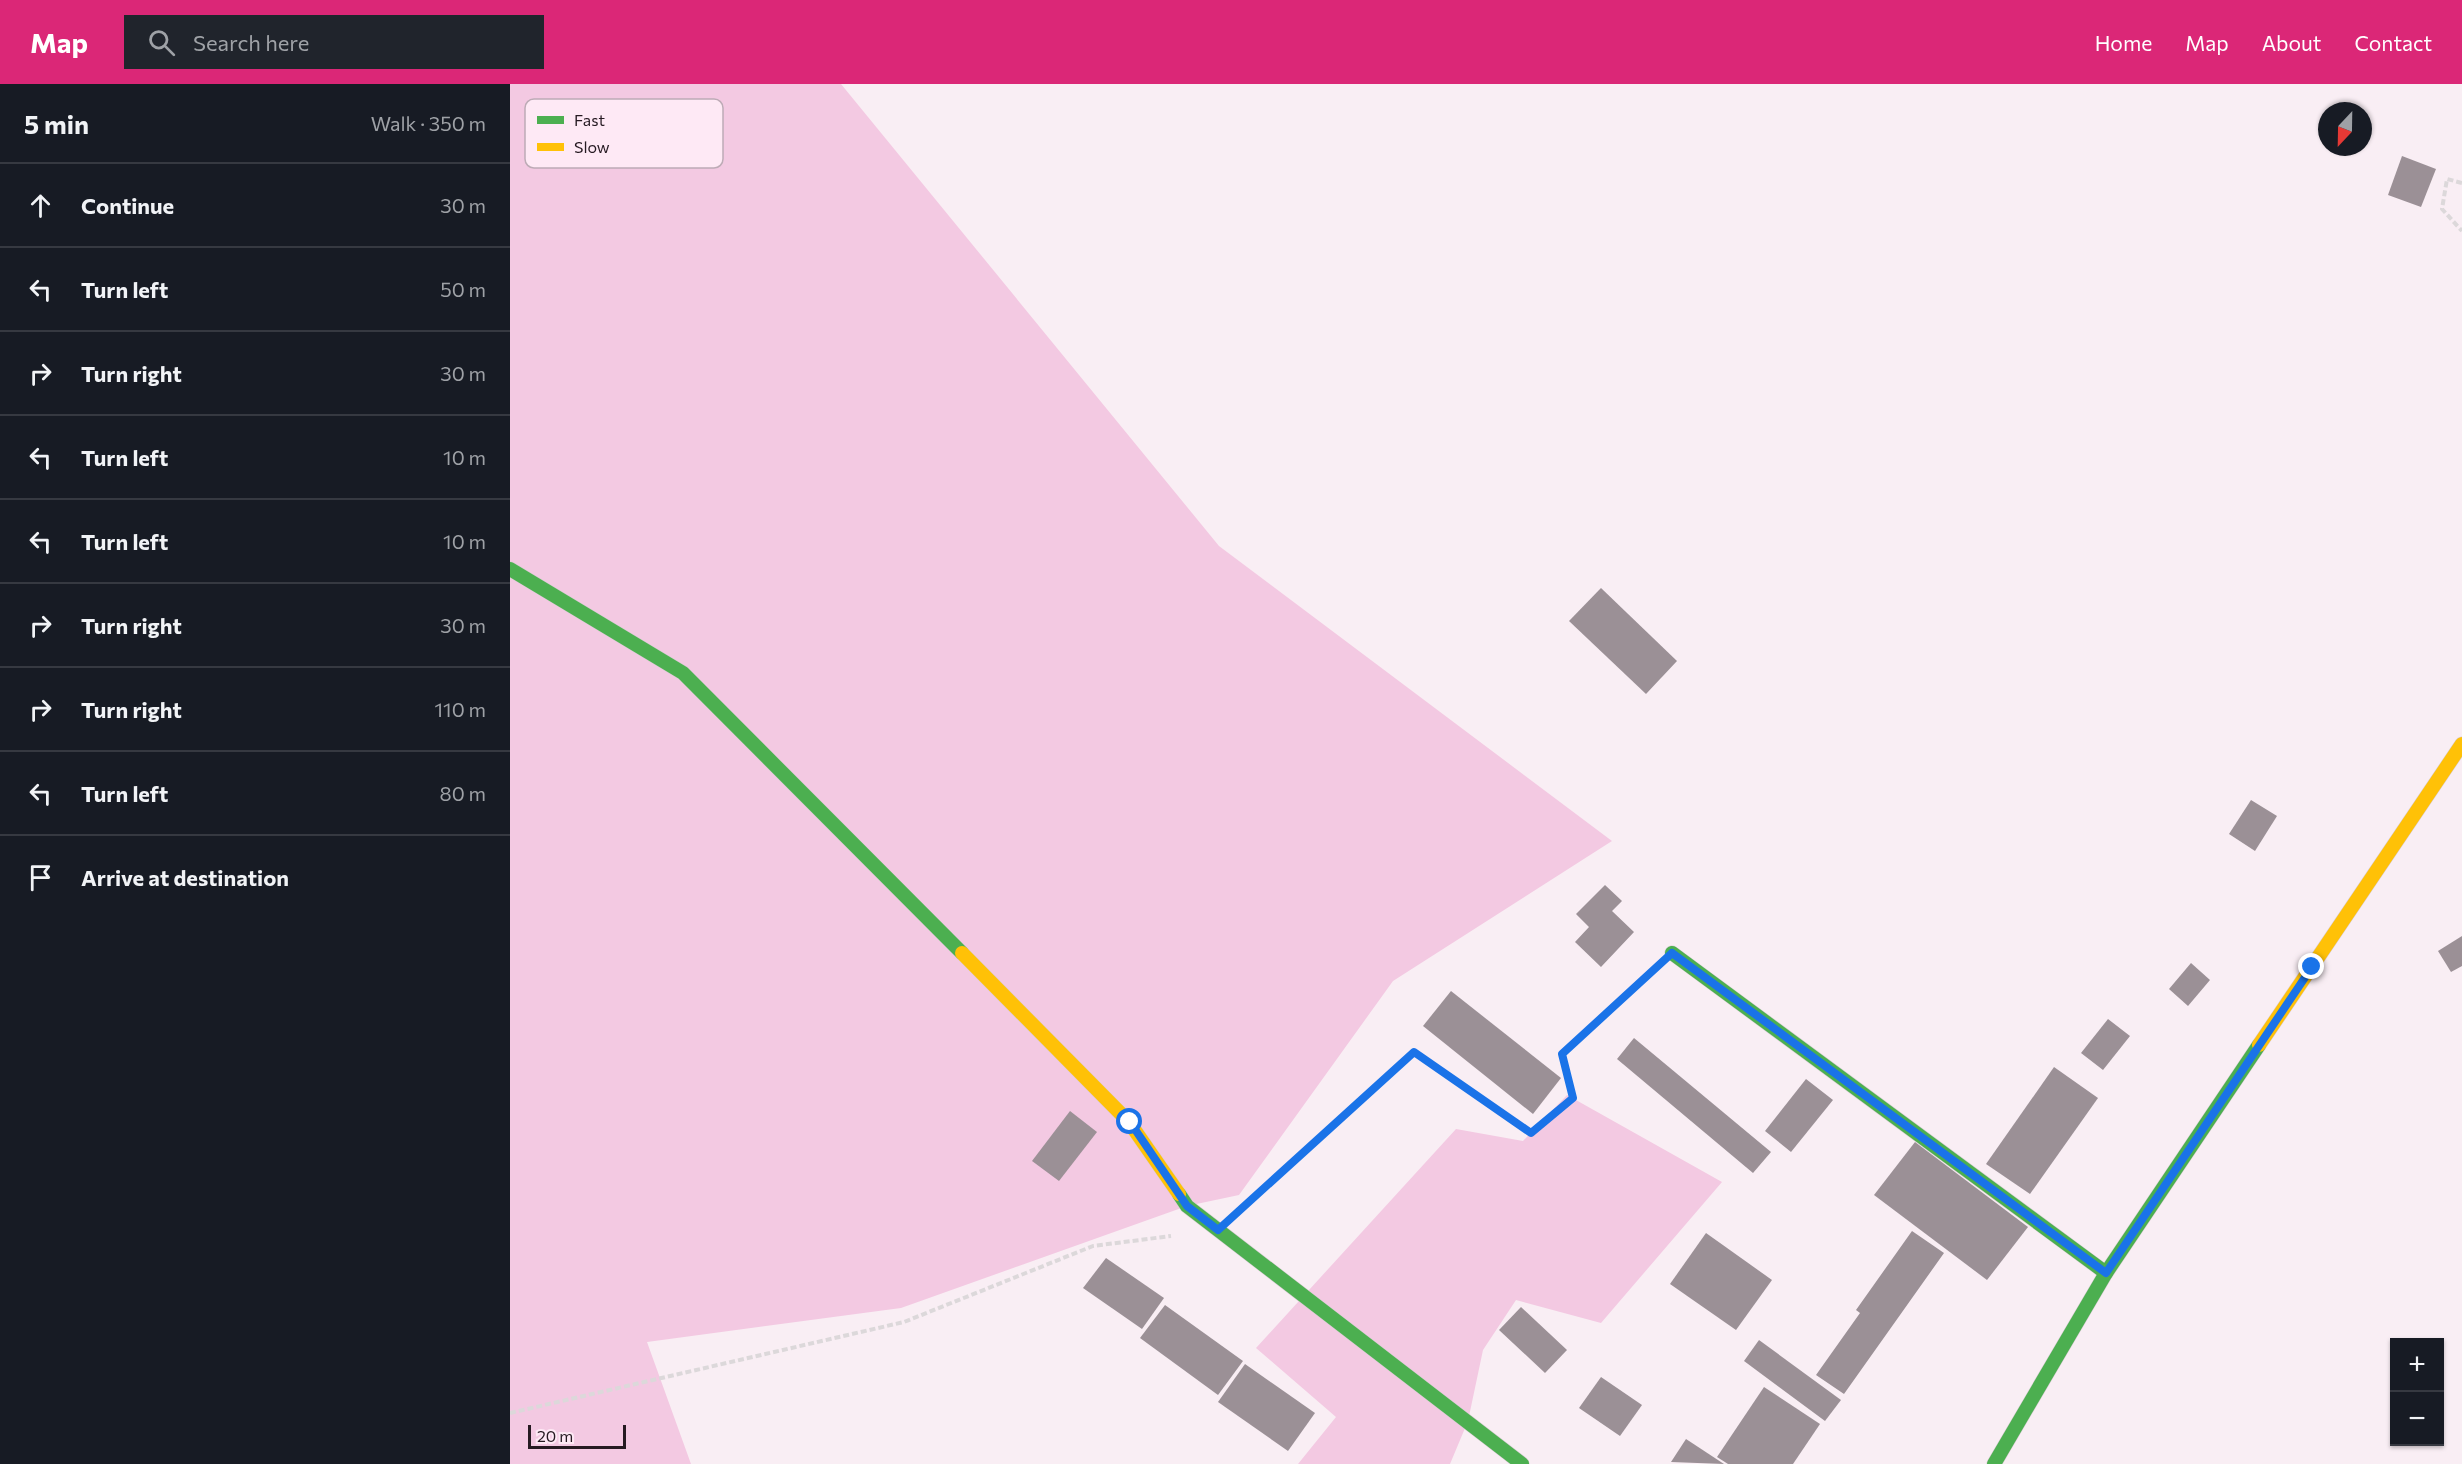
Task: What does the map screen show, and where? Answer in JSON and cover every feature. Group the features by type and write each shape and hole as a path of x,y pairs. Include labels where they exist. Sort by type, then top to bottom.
{"street":[{"path":"510,569 683,673 1130,1122 1187,1206 1522,1464"},
{"path":"1994,1464 2106,1273 2462,744"},
{"path":"1672,953 2106,1273"}],"path":[{"path":"2462,183 2447,179 2442,209 2462,231"},
{"path":"1218,1230 1414,1052 1531,1133 1573,1098 1562,1054 1672,953"},
{"path":"510,1413 904,1322 1093,1246 1173,1236"}],"shaded area":[{"path":"510,84 841,84 1219,546 1612,841 1393,981 1239,1195 1187,1206 901,1308 647,1342 691,1464 510,1464"},
{"path":"1567,1095 1722,1182 1601,1323 1516,1300 1483,1350 1468,1421 1450,1464 1298,1464 1336,1417 1256,1348 1456,1129 1523,1141"}],"building":[{"path":"2402,156 2436,169 2421,207 2388,195"},
{"path":"1601,588 1677,661 1646,694 1569,621"},
{"path":"2251,800 2277,816 2255,851 2229,834"},
{"path":"1605,885 1622,901 1612,911 1634,932 1601,967 1575,942 1589,927 1576,914"},
{"path":"2462,936 2462,966 2451,972 2438,951"},
{"path":"2191,963 2210,980 2188,1006 2169,989"},
{"path":"1451,991 1561,1078 1533,1114 1423,1026"},
{"path":"2108,1019 2130,1036 2103,1070 2081,1053"},
{"path":"1634,1038 1771,1152 1753,1173 1617,1059"},
{"path":"2054,1067 2098,1098 2030,1194 1986,1164"},
{"path":"1806,1079 1833,1100 1791,1152 1765,1131"},
{"path":"1070,1111 1097,1132 1059,1181 1032,1161"},
{"path":"1915,1142 2028,1227 1987,1280 1874,1195"},
{"path":"1912,1231 1944,1253 1844,1394 1816,1375 1860,1313 1856,1310"},
{"path":"1706,1233 1772,1280 1736,1330 1670,1284"},
{"path":"1106,1258 1164,1298 1142,1329 1083,1288"},
{"path":"1165,1305 1243,1361 1218,1395 1140,1338"},
{"path":"1521,1307 1567,1350 1545,1373 1499,1330"},
{"path":"1759,1340 1841,1400 1825,1421 1744,1361"},
{"path":"1245,1364 1315,1413 1288,1451 1218,1402"},
{"path":"1601,1377 1642,1405 1620,1436 1579,1408"},
{"path":"1764,1387 1820,1424 1793,1464 1728,1464 1717,1457"},
{"path":"1686,1439 1724,1464 1671,1462"}],"traffic: fast":[{"path":"510,569 683,673 962,953"},
{"path":"1672,953 2106,1273"},
{"path":"1994,1464 2106,1273 2259,1045"},
{"path":"1179,1194 1187,1206 1522,1464"}],"traffic: slow":[{"path":"2259,1045 2462,744"},
{"path":"962,953 1129,1122 1179,1194"}],"route":[{"path":"1130,1122 1187,1206 1218,1230 1414,1052 1531,1133 1573,1098 1562,1054 1672,953 2106,1273 2312,967"}]}
